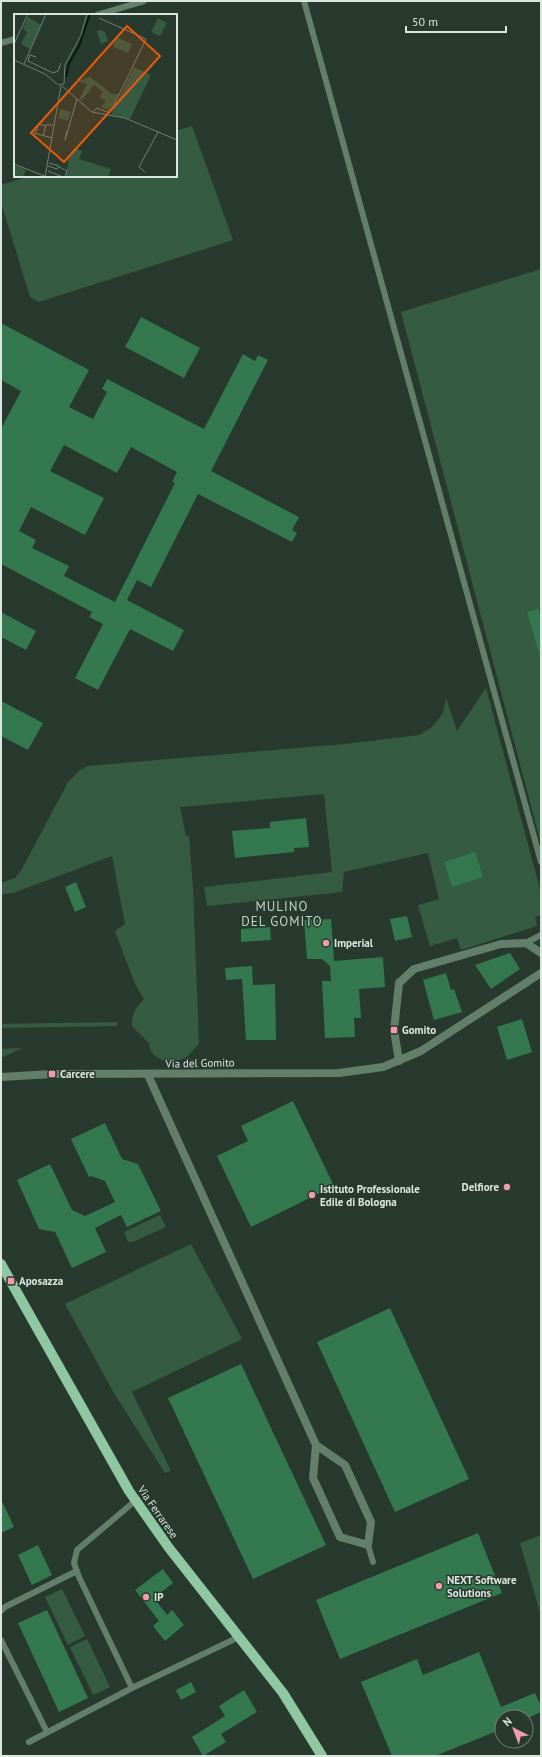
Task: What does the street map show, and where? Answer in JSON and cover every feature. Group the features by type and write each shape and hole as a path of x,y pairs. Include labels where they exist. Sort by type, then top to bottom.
{"main road":[{"name":"Via Ferrarese","path":"1,1264 92,1429 135,1501 169,1548 283,1693 322,1756"}],"street":[{"path":"398,1061 394,1030 399,983 414,969 501,944 526,943 541,954"},
{"name":"Via del Gomito","path":"1,1077 67,1074 148,1075 339,1073 368,1070 398,1061 443,1038 541,973"},
{"path":"148,1075 316,1445 313,1478 340,1537 368,1544 371,1522 345,1465 316,1445"}],"lane":[{"path":"100,14 144,1"},
{"path":"304,1 541,862"},
{"path":"1,44 14,39"},
{"path":"526,943 541,935"},
{"path":"132,1688 74,1563 78,1550 135,1501"},
{"path":"368,1544 373,1562"},
{"path":"1,1611 5,1607 77,1571"},
{"path":"29,1742 132,1688 239,1637"},
{"path":"1,1640 47,1732"}],"green space":[{"path":"192,126 233,240 39,302 30,297 1,202 1,185 27,177 177,177 177,131"},
{"path":"541,269 541,844 401,312"},
{"path":"486,688 541,893 541,915 535,917 537,926 461,950 457,938 430,946 418,905 439,899 428,853 344,872 342,892 207,906 204,887 332,872 324,794 180,807 186,836 189,836 193,887 199,1044 185,1058 166,1061 156,1057 150,1049 149,1043 132,1026 132,1019 135,1012 144,999 135,984 115,931 125,924 112,856 16,892 1,895 1,883 15,878 22,869 68,782 80,770 88,766 345,744 420,735 433,726 443,713 446,698 457,731"},
{"path":"117,1022 117,1026 1,1028 1,1024"},
{"path":"22,1048 1,1058 1,1049"},
{"path":"160,1215 166,1227 133,1242 128,1242 124,1232"},
{"path":"191,1244 242,1339 132,1392 171,1471 165,1473 115,1395 65,1304"},
{"path":"541,1535 541,1616 520,1543"},
{"path":"62,1589 85,1636 68,1645 45,1597"},
{"path":"87,1639 110,1687 93,1695 70,1647"}],"building":[{"path":"141,317 200,348 184,378 125,347"},
{"path":"1,323 89,370 69,407 93,419 107,392 102,389 107,379 204,429 243,354 255,361 258,355 268,360 211,471 299,517 292,530 297,533 292,542 198,494 151,587 137,580 127,600 184,630 173,651 130,629 98,690 75,678 103,624 89,617 92,612 1,564 1,429 21,391 1,380","holes":["64,445 117,473 131,447 177,472 172,482 175,483 115,602 64,576 69,566 32,548 36,540 19,531 31,507 85,535 104,498 50,471"]},
{"path":"538,609 541,618 541,650 538,650 527,612"},
{"path":"1,612 36,631 26,650 1,637"},
{"path":"1,701 43,723 28,750 1,736"},
{"path":"306,818 309,847 294,848 294,852 235,858 232,831 270,828 270,822"},
{"path":"475,852 483,877 452,887 444,862"},
{"path":"76,882 86,907 75,912 65,887"},
{"path":"407,916 412,937 395,941 390,919"},
{"path":"331,919 334,961 383,957 385,987 359,989 361,1018 354,1018 355,1037 325,1038 322,981 331,981 330,966 322,959 307,959 304,920"},
{"path":"270,927 271,940 241,942 241,929"},
{"path":"510,953 520,969 491,989 475,965"},
{"path":"252,966 253,985 275,984 276,1040 246,1040 242,979 226,980 225,968"},
{"path":"446,973 451,990 454,989 462,1012 434,1020 423,980"},
{"path":"522,1019 532,1052 507,1060 497,1027"},
{"path":"293,1101 334,1186 251,1227 217,1156 248,1141 241,1126"},
{"path":"105,1123 122,1159 138,1164 161,1211 127,1227 121,1215 95,1228 106,1252 72,1268 55,1232 39,1229 17,1180 50,1164 72,1210 85,1216 115,1202 105,1181 91,1176 89,1177 71,1139"},
{"path":"390,1308 469,1479 395,1512 317,1342"},
{"path":"241,1364 326,1545 253,1579 168,1398"},
{"path":"1,1499 14,1527 1,1533"},
{"path":"478,1533 502,1593 340,1659 316,1600"},
{"path":"38,1545 52,1575 32,1585 18,1555"},
{"path":"163,1569 173,1583 154,1598 167,1615 172,1610 184,1625 165,1641 153,1626 159,1621 135,1590"},
{"path":"47,1610 88,1698 59,1712 18,1623"},
{"path":"479,1652 501,1707 535,1693 541,1706 541,1712 534,1715 534,1709 494,1709 494,1732 435,1756 392,1756 361,1682 417,1659 423,1675"},
{"path":"191,1682 196,1692 181,1700 176,1690"},
{"path":"244,1690 257,1712 221,1734 226,1742 203,1756 192,1737 225,1716 219,1706"}],"place":[{"name":"Imperial","path":"326,943"},
{"name":"Gomito","path":"394,1030"},
{"name":"Carcere","path":"52,1074"},
{"name":"Delfiore","path":"507,1187"},
{"name":"Istituto Professionale Edile di Bologna","path":"312,1195"},
{"name":"Aposazza","path":"11,1281"},
{"name":"NEXT Software Solutions","path":"439,1586"},
{"name":"IP","path":"146,1597"}],"district":[{"name":"MULINO DEL GOMITO","path":"282,914"}]}
